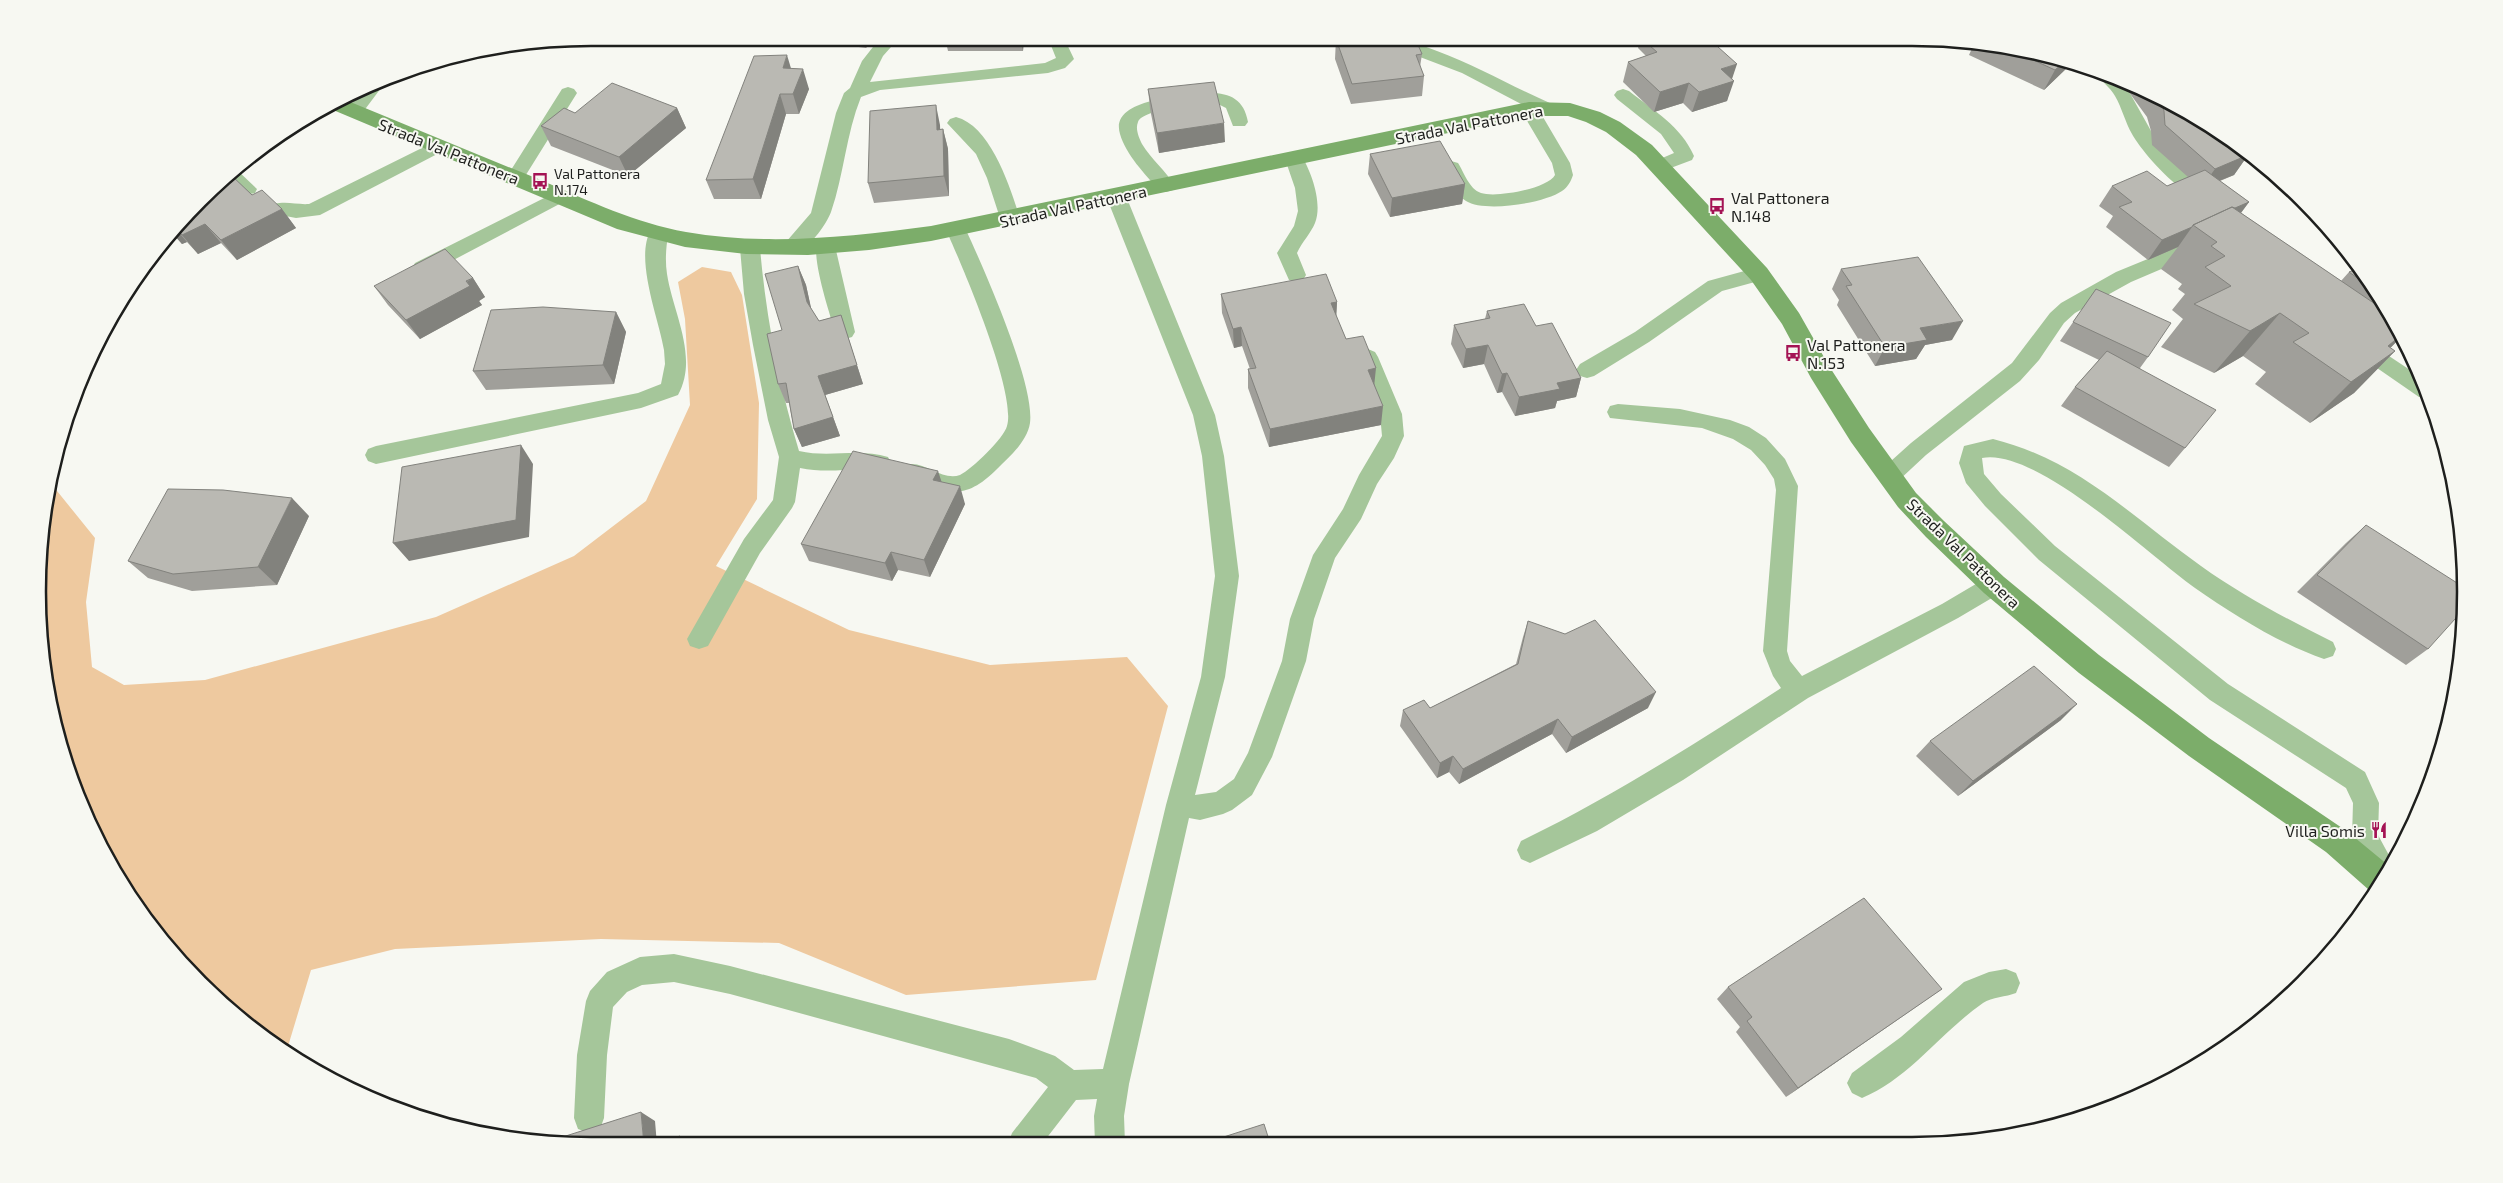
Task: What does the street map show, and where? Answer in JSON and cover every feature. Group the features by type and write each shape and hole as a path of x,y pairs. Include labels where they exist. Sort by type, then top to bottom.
{"street":[{"name":"Strada Val Pattonera","path":"342,107 625,224 658,235 750,248 825,246 956,230 1538,108 1570,110 1593,117 1613,127 1644,150 1759,274 1791,319 1820,372 1889,476 1928,522 1994,585 2168,724 2337,842 2376,876"}],"lane":[{"path":"793,247 814,224 821,213 848,102 858,90 865,72 882,46"},
{"path":"858,90 878,85 1048,68 1059,64 1065,58 1060,46"},
{"path":"1406,46 1468,69 1538,108 1561,162 1564,175 1560,183 1546,191 1493,201 1475,198 1464,189 1451,167"},
{"path":"2119,88 2130,103 2132,116 2147,143 2191,186 2225,209"},
{"path":"515,178 568,93"},
{"path":"354,112 367,95"},
{"path":"1623,95 1664,129 1679,143 1684,151 1685,156 1660,166"},
{"path":"1166,186 1147,163 1128,132 1127,120 1133,112 1146,106 1223,99 1233,104 1238,114 1239,122"},
{"path":"956,123 964,128 979,146 994,170 1010,218"},
{"path":"282,209 296,212 313,210 436,147"},
{"path":"1294,159 1302,180 1307,218 1287,253 1296,275"},
{"path":"236,179 248,189"},
{"path":"402,279 560,196"},
{"path":"1110,1137 1109,1116 1114,1084 1179,805 1213,677 1228,576 1213,456 1204,415 1116,196"},
{"path":"790,457 815,463 870,461 906,468 954,486 966,483 1014,438 1019,423 1016,395 971,266 956,230"},
{"path":"376,454 641,400 670,389 674,382 676,364 655,258 658,235"},
{"path":"1889,476 1908,456 2014,375 2035,351 2058,318 2075,303 2216,240"},
{"path":"825,246 827,262 845,332"},
{"path":"698,639 752,546 784,502 790,457 763,345 754,294 750,248"},
{"path":"1587,370 1658,326 1714,286 1759,274"},
{"path":"2342,332 2388,367 2415,384"},
{"path":"1179,805 1200,808 1223,802 1244,787 1259,757 1294,661 1302,619 1325,555 1353,513 1367,482 1386,452 1393,436 1391,414 1368,357"},
{"path":"1618,412 1690,418 1719,424 1746,437 1768,454 1780,468 1787,485 1783,574 1774,644 1776,660 1784,675 1799,690"},
{"path":"2324,649 2248,610 2188,569 2068,478 2031,459 1997,447 1981,446 1972,452 1970,463 1974,477 1993,500 2047,553 2219,692 2356,780 2366,803 2365,837 2382,868"},
{"path":"1530,850 1588,822 1674,772 1799,690 1950,611 1994,585"},
{"path":"589,1118 592,1055 600,1001 617,982 640,970 674,968 730,980 1009,1054 1045,1066 1069,1085 1114,1084"},
{"path":"1862,1082 1911,1047 1974,992 1989,986 2006,983"},
{"path":"1028,1137 1069,1085"}],"shaded area":[{"path":"702,267 731,272 742,295 759,403 757,499 716,566 849,630 990,665 1127,657 1168,706 1096,980 906,995 779,943 601,939 395,949 311,970 289,1045 260,1024 206,977 159,923 119,864 102,833 88,800 75,767 65,733 51,663 47,627 47,556 56,490 95,538 86,602 92,667 124,685 205,680 436,617 574,556 646,501 690,405 685,319 678,282"}],"building":[{"path":"1338,46 1418,46 1422,54 1416,55 1424,76 1352,84"},
{"path":"1650,46 1717,46 1737,64 1721,69 1734,81 1699,92 1689,83 1660,92 1628,62 1657,52"},
{"path":"787,55 783,68 803,69 793,94 780,94 753,179 706,180 754,56"},
{"path":"2035,61 2059,67 2055,70"},
{"path":"1214,82 1224,123 1157,133 1148,89"},
{"path":"612,83 677,108 619,157 541,126 564,108 575,113"},
{"path":"936,105 937,130 943,129 944,176 868,183 870,111"},
{"path":"2163,107 2214,138 2241,158 2215,169 2165,125"},
{"path":"1440,141 1465,184 1392,198 1370,154"},
{"path":"2205,170 2249,202 2235,208 2232,207 2162,240 2119,207 2132,202 2112,186 2147,171 2167,186"},
{"path":"235,179 252,195 262,190 282,209 221,240 205,224 182,235 182,232 206,206"},
{"path":"2232,207 2374,303 2395,340 2388,346 2395,351 2351,382 2293,342 2309,333 2280,313 2250,331 2194,304 2231,286 2205,267 2225,256 2211,246 2217,242 2193,225"},
{"path":"445,249 473,278 466,281 470,286 406,320 374,286"},
{"path":"1918,257 1963,321 1920,328 1927,340 1885,347 1846,286 1852,285 1841,269"},
{"path":"798,266 807,302 819,321 841,315 857,365 818,376 833,417 794,429 786,383 778,384 767,334 782,330 765,274"},
{"path":"1326,274 1337,302 1331,303 1346,339 1363,336 1376,368 1368,370 1383,406 1270,429 1248,369 1256,368 1241,327 1233,329 1221,294"},
{"path":"2096,289 2171,323 2148,357 2073,322"},
{"path":"1524,304 1536,326 1552,323 1581,378 1557,383 1560,389 1519,397 1507,373 1502,374 1488,345 1466,349 1454,325 1490,318 1487,311"},
{"path":"543,307 616,312 603,365 473,371 491,310"},
{"path":"2107,351 2216,410 2185,448 2075,387"},
{"path":"521,445 516,520 393,543 402,467"},
{"path":"853,451 938,471 933,480 960,486 924,560 891,552 885,563 801,544"},
{"path":"168,489 223,490 292,498 258,567 173,574 128,561"},
{"path":"2366,525 2457,583 2456,618 2428,649 2317,575"},
{"path":"1595,620 1656,692 1572,737 1558,719 1463,769 1453,756 1440,763 1403,710 1424,700 1430,708 1518,664 1528,621 1565,634"},
{"path":"2034,666 2077,704 1973,781 1930,741"},
{"path":"1864,898 1942,989 1798,1088 1747,1021 1752,1017 1728,987"},
{"path":"641,1112 643,1137 565,1136"},
{"path":"1264,1124 1268,1137 1224,1137"}],"place":[{"name":"Val Pattonera N.174","path":"540,181"},
{"name":"Val Pattonera N.148","path":"1717,206"},
{"name":"Val Pattonera N.153","path":"1793,353"},
{"name":"Villa Somis","path":"2379,830"}]}
